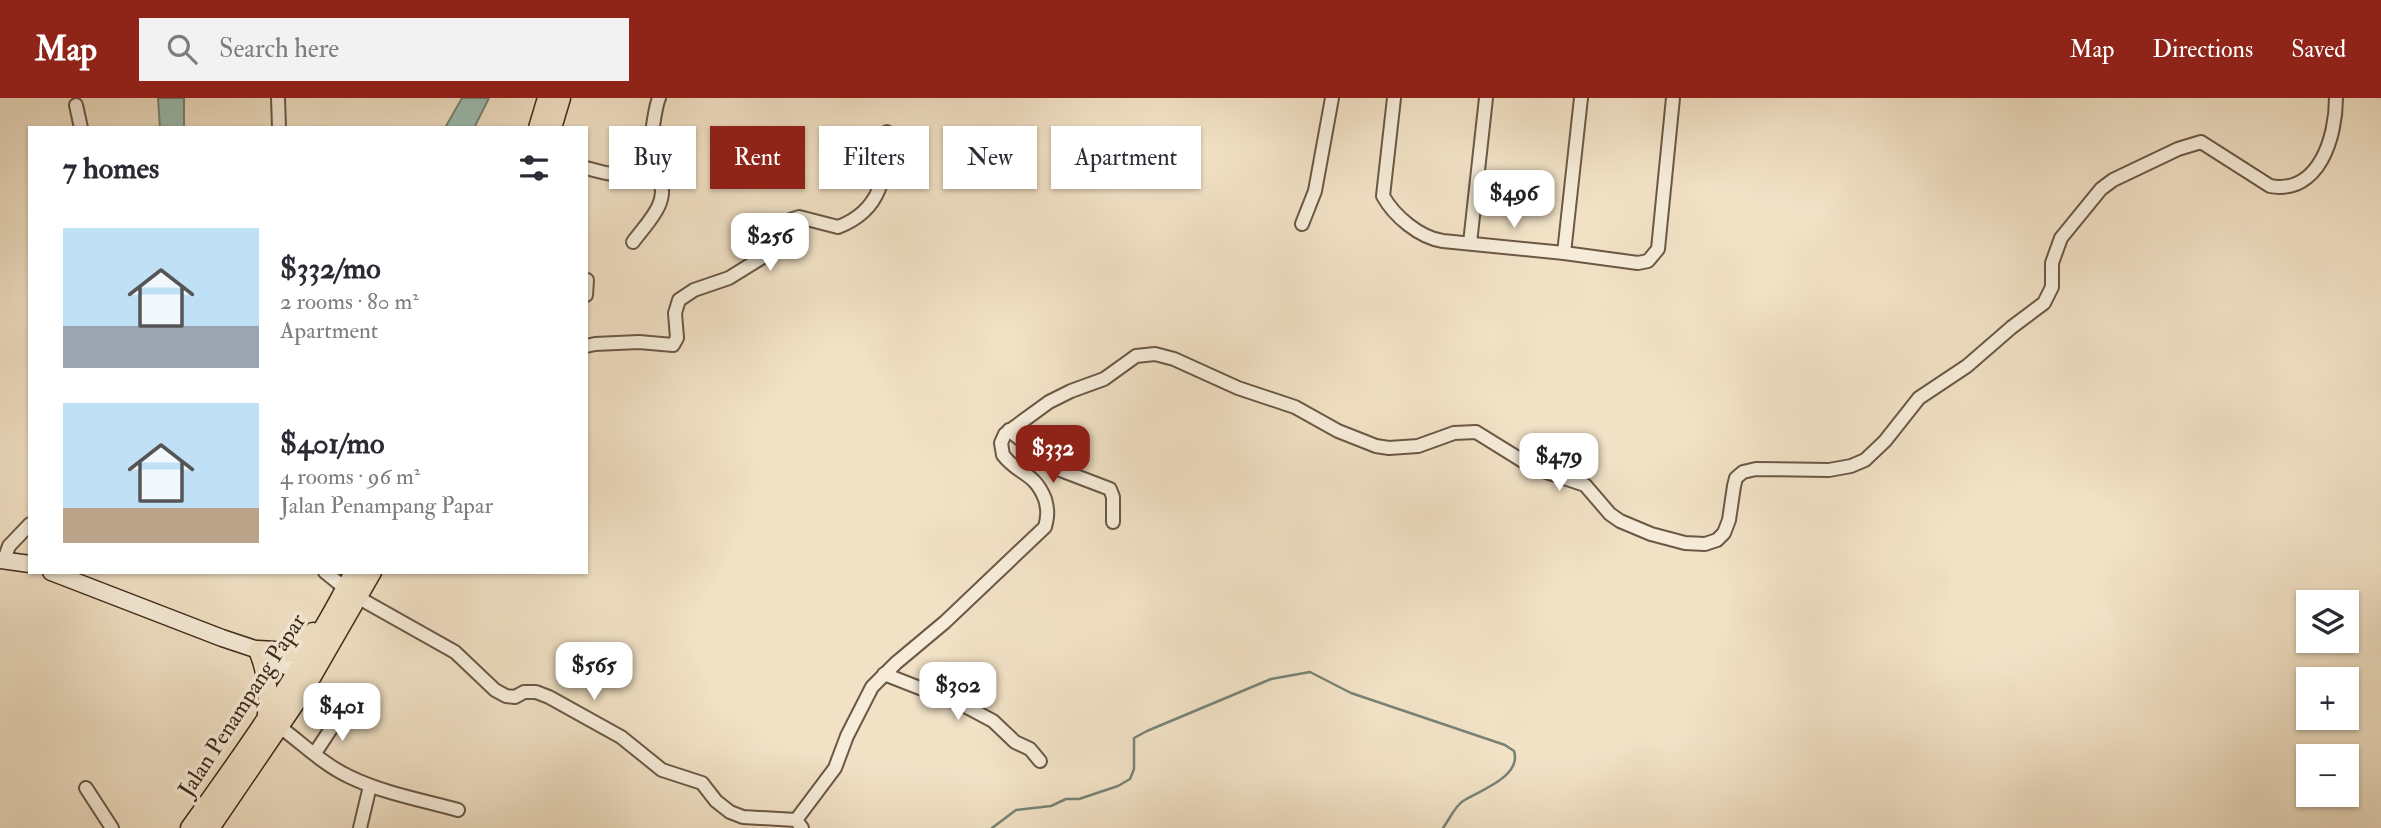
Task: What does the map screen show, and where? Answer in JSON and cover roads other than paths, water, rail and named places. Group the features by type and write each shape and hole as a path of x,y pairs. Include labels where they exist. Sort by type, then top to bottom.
{"main road":[{"path":"539,126 547,98"},
{"path":"553,126 561,98"},
{"path":"2,560 28,564"},
{"path":"56,574 258,650 297,672 303,679 304,690"},
{"name":"Jalan Penampang Papar","path":"210,828 273,724 297,672 325,625 353,586 369,574"},
{"name":"Jalan Penampang Papar","path":"190,828 273,724 304,690 353,586"},
{"path":"258,650 292,652 302,645 310,633 325,625"},
{"path":"258,650 267,673 273,724"}],"street":[{"path":"278,98 279,126"},
{"path":"652,126 659,98"},
{"path":"1302,224 1315,191 1332,98"},
{"path":"1394,98 1382,196 1396,213 1424,236 1638,263 1648,261 1656,253 1673,98"},
{"path":"1470,243 1486,98"},
{"path":"1564,253 1581,98"},
{"path":"329,574 353,586 455,652 489,685 506,696 515,697 524,692 536,692 549,697 621,737 662,769 702,783 716,802 730,813 799,824 835,768 872,687 1045,527 1048,509 1037,482 1003,454 1001,439 1009,430 1049,402 1104,379 1136,356 1166,356 1238,388 1295,407 1338,431 1389,449 1418,446 1454,433 1476,432 1534,468 1585,485 1610,514 1620,521 1651,534 1685,543 1706,544 1717,540 1724,533 1729,520 1736,478 1743,472 1756,469 1829,470 1866,460 1919,398 1968,366 2044,303 2052,287 2052,263 2060,238 2101,189 2113,180 2178,149 2201,142 2270,186 2283,189 2294,187 2313,172 2325,152 2333,131 2336,98"},
{"path":"76,106 81,126"},
{"path":"588,169 609,172"},
{"path":"633,242 661,203 661,189"},
{"path":"588,346 630,342 673,345 677,338 675,313 679,300 694,290 729,278 768,254 782,241 790,220 799,217 838,227 859,215 875,199 880,189"},
{"path":"1009,430 1055,468 1110,489 1113,497 1113,522"},
{"path":"2,560 9,547 28,526"},
{"path":"884,674 963,705 993,721 1015,741 1030,749 1040,761"},
{"path":"315,753 340,715"},
{"path":"273,724 330,766 370,786 458,810"},
{"path":"360,828 370,786"},
{"path":"86,788 112,828"}],"water":[{"path":"158,98 184,98 184,126 160,126"},
{"path":"462,98 489,98 475,126 446,126"}],"waterway":[{"path":"992,828 1016,810 1051,806 1066,799 1079,799 1118,786 1130,779 1134,769 1134,738 1147,731 1271,679 1310,672 1351,693 1505,745 1514,751 1515,760 1506,775 1460,803 1443,828"}]}
